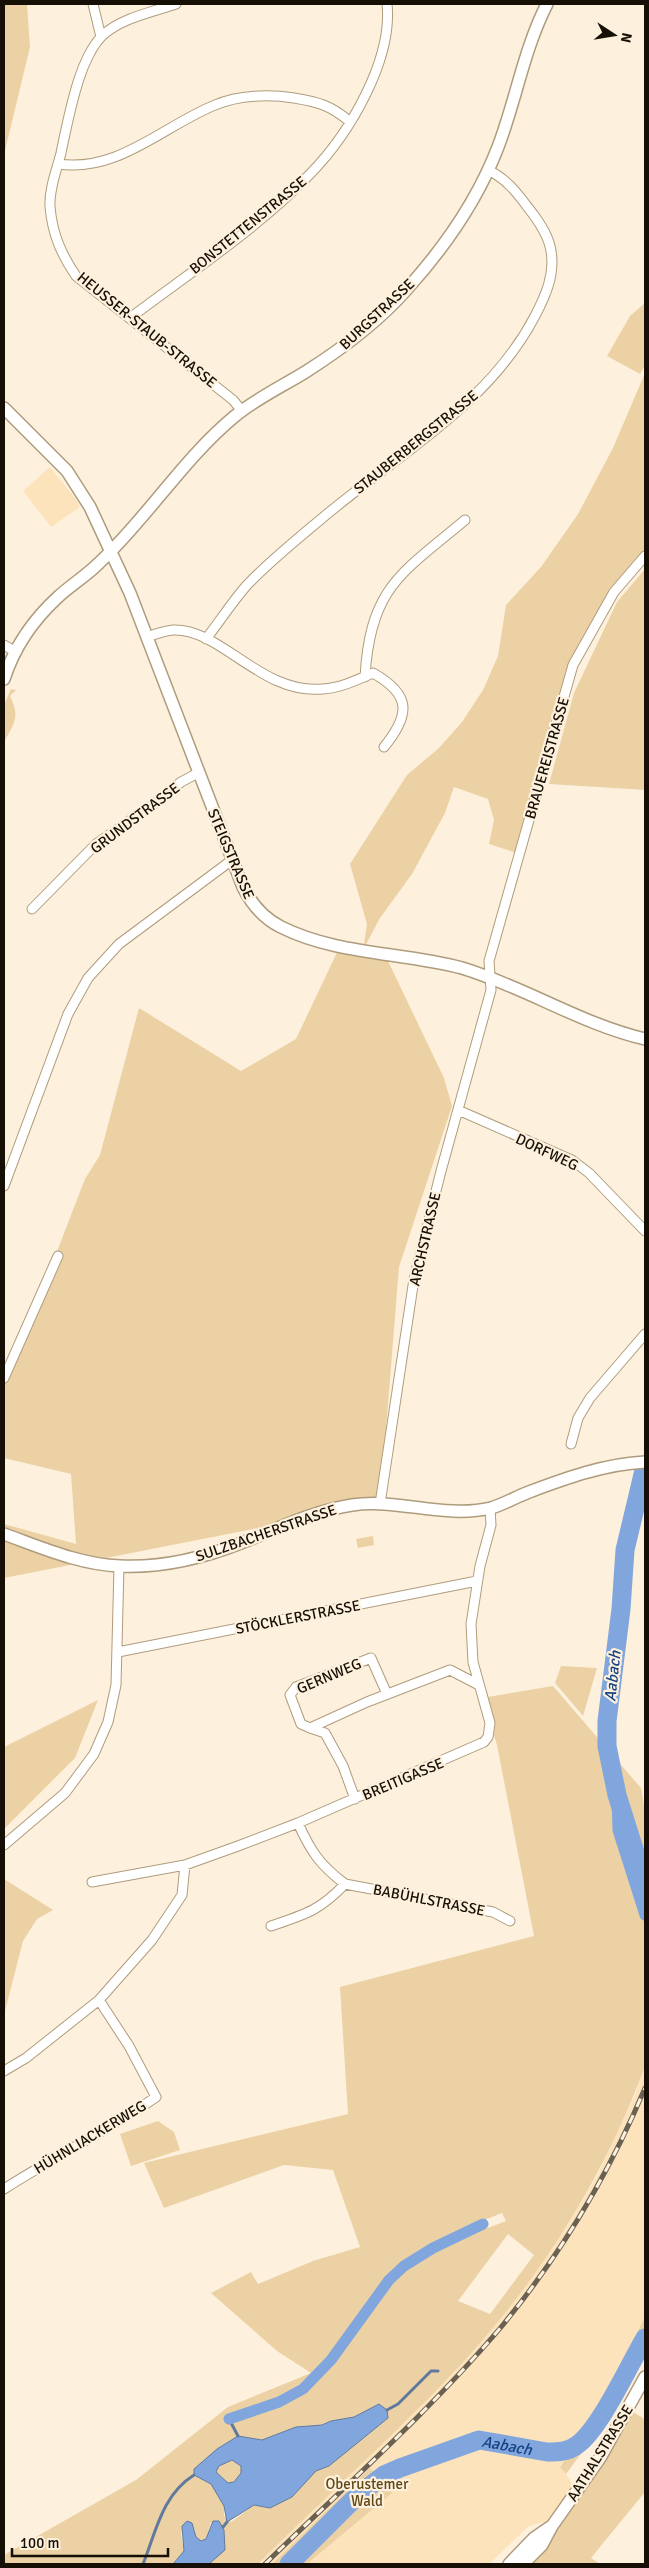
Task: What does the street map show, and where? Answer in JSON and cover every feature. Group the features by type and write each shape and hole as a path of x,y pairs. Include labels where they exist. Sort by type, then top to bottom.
{"street":[{"path":"93,4 101,37"},
{"name":"HEUSSER-STAUB-STRASSE","path":"176,4 124,22 101,37 79,78 58,164 50,204 54,231 62,254 76,276 233,400 242,411"},
{"name":"BONSTETTENSTRASSE","path":"130,318 259,220 311,174 333,147 367,90 379,61 386,33 386,4"},
{"name":"BURGSTRASSE","path":"4,678 16,652 41,615 110,552 200,448 242,411 334,353 397,300 447,240 488,170 500,142 533,35 547,4"},
{"path":"58,164 75,167 109,160 159,136 215,105 243,98 283,96 308,101 334,108 349,121"},
{"name":"STAUBERBERGSTRASSE","path":"206,639 248,585 321,519 458,411 481,390 509,358 529,328 551,280 551,250 540,224 513,188 505,179 488,170"},
{"name":"STEIGSTRASSE","path":"4,408 67,472 80,488 130,593 232,860 252,905 264,917 281,927 320,942 461,968 491,978 601,1027 645,1039"},
{"path":"365,676 370,633 375,615 389,589 412,564 466,520"},
{"name":"BRAUEREISTRASSE","path":"491,978 489,961 573,665 614,592 645,556"},
{"path":"147,637 173,630 195,634 263,675 295,687 328,689 373,673 391,684 401,697 404,705 402,723 384,747"},
{"path":"4,645 16,652"},
{"name":"GRUNDSTRASSE","path":"32,909 96,844 161,799 181,782 198,773"},
{"path":"4,1186 68,1014 88,978 119,944 232,860"},
{"name":"ARCHSTRASSE","path":"380,1504 414,1279 491,990 491,978"},
{"name":"DORFWEG","path":"458,1110 572,1160 589,1173 645,1231"},
{"path":"4,1378 58,1256"},
{"path":"571,1444 578,1418 590,1398 645,1334"},
{"name":"SULZBACHERSTRASSE","path":"4,1534 59,1554 119,1566 183,1561 202,1557 322,1512 353,1505 380,1504 453,1512 490,1508 575,1476 614,1465 642,1462"},
{"name":"BREITIGASSE","path":"92,1882 185,1865 298,1823 484,1742 488,1737 490,1723 477,1684 471,1642 471,1624 477,1581 491,1525 490,1508"},
{"path":"4,1845 65,1793 94,1754 108,1722 116,1685 118,1652 116,1587 119,1566"},
{"name":"STÖCKLERSTRASSE","path":"118,1652 477,1581"},
{"name":"GERNWEG","path":"355,1799 343,1766 326,1733 301,1724 290,1695 296,1687 371,1658 387,1694"},
{"path":"310,1728 387,1694 450,1670 477,1684"},
{"name":"BABÜHLSTRASSE","path":"298,1823 311,1852 325,1869 345,1884 492,1912 510,1921"},
{"path":"4,2071 26,2058 99,2000 152,1940 182,1895 185,1865"},
{"path":"271,1926 307,1914 327,1903 345,1884"},
{"name":"HÜHNLIACKERWEG","path":"4,2189 89,2137 124,2119 156,2097 129,2046 99,2000"},
{"name":"AATHALSTRASSE","path":"523,2564 542,2545 552,2526 600,2458 645,2377"},
{"name":"AATHALSTRASSE","path":"509,2564 534,2538 552,2526"}],"shaded area":[{"path":"50,467 80,507 51,527 23,491"},
{"path":"645,2066 645,2316 599,2412 560,2466 578,2491 558,2518 529,2526 489,2564 307,2564 391,2493 370,2468 272,2564 258,2564 452,2374 520,2293 569,2223 598,2174 635,2095"}],"green space":[{"path":"4,4 27,4 30,47 4,155"},
{"path":"645,303 645,365 640,374 607,356 630,316"},
{"path":"645,373 645,556 614,592 573,665 520,854 489,844 494,820 488,799 454,787 445,813 412,874 380,918 363,950 367,924 350,864 407,775 439,748 462,722 483,690 498,656 506,605 541,567 578,514 613,448"},
{"path":"645,569 645,790 549,784 574,693 617,602"},
{"path":"11,689 16,690 10,696 15,709 15,719 4,742 4,705"},
{"path":"340,946 363,950 388,961 444,1078 452,1106 399,1267 380,1504 4,1578 4,1524 76,1544 71,1474 4,1458 4,1374 56,1254 85,1179 100,1155 139,1008 241,1071 296,1039"},
{"path":"373,1536 374,1545 358,1548 356,1539"},
{"path":"561,1666 597,1668 583,1716 555,1683"},
{"path":"553,1686 641,1788 645,1811 645,2066 628,2109 588,2191 539,2268 483,2340 405,2422 258,2564 209,2564 218,2557 224,2546 224,2530 211,2522 206,2539 201,2541 196,2537 195,2529 181,2532 184,2551 173,2564 4,2564 4,2555 136,2480 228,2407 311,2373 277,2351 211,2293 251,2272 258,2284 313,2261 360,2247 333,2170 284,2165 164,2208 144,2163 348,2114 340,1987 534,1936 497,1745 482,1698","holes":["502,2213 506,2221 485,2229 482,2221","508,2234 534,2255 490,2314 458,2301","379,2404 388,2418 329,2466 316,2471 292,2497 270,2508 254,2505 231,2522 224,2516 224,2506 211,2483 217,2449 238,2436 262,2440 296,2427 322,2425 331,2421 354,2417"]},
{"path":"98,1700 75,1758 4,1829 4,1747"},
{"path":"4,1879 53,1910 37,1919 23,1941 4,2015"},
{"path":"158,2121 174,2132 180,2150 131,2166 120,2134"},
{"path":"645,2316 645,2351 595,2435 566,2474 560,2467 599,2412"},
{"path":"628,2409 643,2418 645,2422 645,2492 591,2558 600,2564 521,2564"},
{"path":"232,2460 241,2466 241,2473 234,2482 228,2483 216,2472 219,2466"},
{"name":"Oberustemer Wald","path":"370,2468 392,2493 307,2564 272,2564"}],"water":[{"path":"379,2404 387,2410 388,2418 329,2466 316,2471 292,2497 270,2508 254,2505 227,2522 224,2506 211,2484 194,2475 194,2469 217,2449 238,2436 262,2440 296,2427 322,2425 331,2421 354,2417","holes":["232,2460 241,2466 241,2473 234,2482 228,2483 216,2472 219,2466"]},
{"path":"187,2521 192,2523 196,2537 201,2541 206,2539 213,2521 219,2521 224,2530 225,2550 209,2564 173,2564 184,2551 182,2526"}],"waterway":[{"name":"Aabach","path":"645,1466 625,1550 621,1609 607,1721 607,1746 617,1795 645,1884"},
{"path":"617,1795 618,1830 645,1915"},
{"path":"229,2419 279,2402 303,2389 331,2360 389,2280 404,2266 433,2248 483,2224"},
{"name":"Aabach","path":"289,2564 357,2496 384,2475 400,2468 479,2440 547,2452 563,2451 574,2447 586,2437 614,2396 645,2338"},
{"path":"387,2410 398,2404 431,2371 438,2371"},
{"path":"229,2419 238,2436"},
{"name":"Aabach","path":"493,2442 494,2437"},
{"path":"143,2564 156,2527 167,2504 183,2483 194,2475"},
{"path":"223,2527 227,2522"}],"railway":[{"path":"265,2564 446,2388 524,2299 564,2242 582,2212 616,2151 645,2088"}]}
